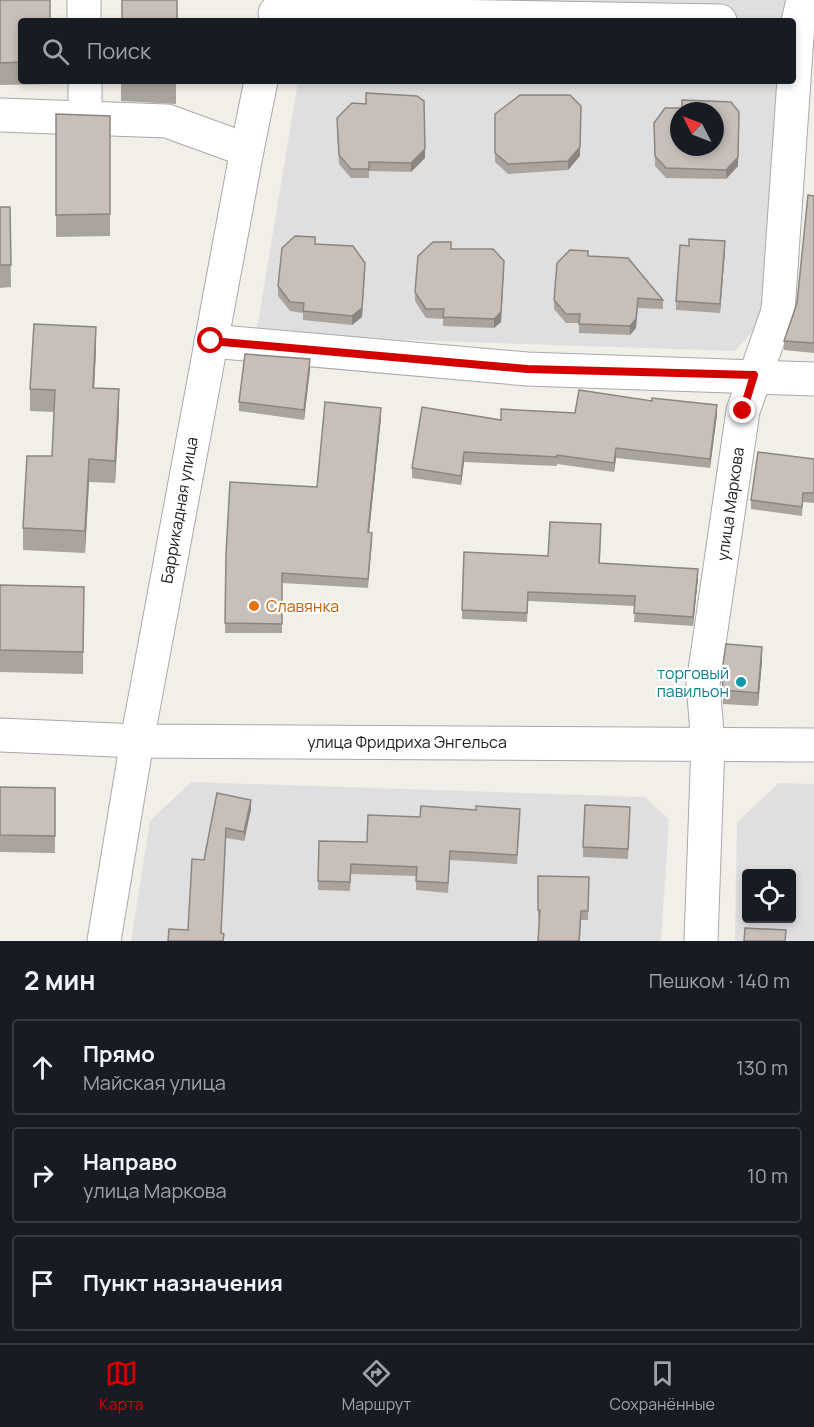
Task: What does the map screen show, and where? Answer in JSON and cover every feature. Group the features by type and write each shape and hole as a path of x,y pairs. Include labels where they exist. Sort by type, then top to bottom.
{"street":[{"path":"84,0 84,18"},
{"path":"275,11 586,18"},
{"name":"улица Маркова","path":"796,45 798,15"},
{"path":"84,84 85,118"},
{"name":"Баррикадная улица","path":"104,941 137,741 260,84"},
{"name":"улица Маркова","path":"701,941 708,744 703,684 743,411 778,311 793,84"},
{"path":"0,115 167,122 247,150"},
{"path":"211,341 527,369 754,375 814,379"},
{"name":"улица Фридриха Энгельса","path":"0,735 137,741 814,745"}],"shaded area":[{"path":"312,0 786,0 783,18 309,18"},
{"path":"298,84 778,84 761,322 735,351 256,335"},
{"path":"191,782 645,797 669,820 661,941 131,941 150,821"},
{"path":"779,783 814,784 814,941 735,941 737,822"}],"building":[{"path":"0,0 50,0 50,18 18,18 18,62 0,63"},
{"path":"122,0 177,0 177,18 122,18"},
{"path":"366,93 417,96 424,101 425,149 411,163 369,162 369,169 351,169 339,155 337,118 352,103 366,104"},
{"path":"520,95 570,95 581,106 580,147 568,161 508,164 495,153 495,114"},
{"path":"682,100 731,102 739,112 738,157 726,170 666,168 655,156 654,123 665,108 670,108 670,156 724,156 724,102 682,102"},
{"path":"56,114 110,116 110,214 56,215"},
{"path":"808,195 814,196 814,343 784,341 797,303"},
{"path":"0,207 10,207 11,265 0,265"},
{"path":"295,236 315,237 315,244 353,246 365,263 362,308 352,316 303,311 304,303 290,302 278,286 282,248"},
{"path":"689,239 725,241 720,304 676,301 680,245 689,246"},
{"path":"433,242 451,242 451,249 493,249 504,261 501,312 494,319 443,317 444,309 426,309 415,292 418,256"},
{"path":"570,250 588,251 588,256 628,258 663,300 638,298 636,319 630,326 579,324 580,314 566,314 554,300 557,263"},
{"path":"34,324 96,327 93,388 119,389 115,461 89,459 85,531 23,528 27,456 52,456 55,390 30,389"},
{"path":"245,354 310,359 304,410 239,402"},
{"path":"579,390 652,401 652,398 717,405 710,459 616,448 614,463 557,455 557,457 464,452 461,476 412,468 422,407 501,420 501,409 575,413"},
{"path":"325,402 381,408 368,532 372,533 368,579 282,573 282,624 225,623 230,482 317,487"},
{"path":"758,452 814,459 814,493 803,493 802,507 751,500"},
{"path":"550,522 601,524 599,563 698,569 693,617 634,613 635,596 528,592 527,613 462,610 464,552 548,556"},
{"path":"0,585 84,587 83,652 0,650"},
{"name":"торговый павильон","path":"726,644 762,647 758,693 723,690 722,671"},
{"path":"0,787 55,788 55,836 0,835"},
{"path":"217,793 251,800 244,832 226,828 221,933 224,934 223,941 168,941 169,929 188,930 192,859 204,860"},
{"path":"585,805 630,807 628,849 583,847"},
{"path":"421,806 476,810 476,806 520,809 517,855 450,851 448,883 416,881 417,867 351,864 350,882 318,881 319,841 367,842 368,815 420,817"},
{"path":"538,876 589,877 588,911 581,911 579,941 538,941 540,910 538,910"},
{"path":"745,928 786,930 785,941 744,941"}],"place":[{"name":"Славянка","path":"254,606"},
{"name":"торговый павильон","path":"741,682"}],"route":[{"path":"211,341 527,369 754,375 743,411"}]}
